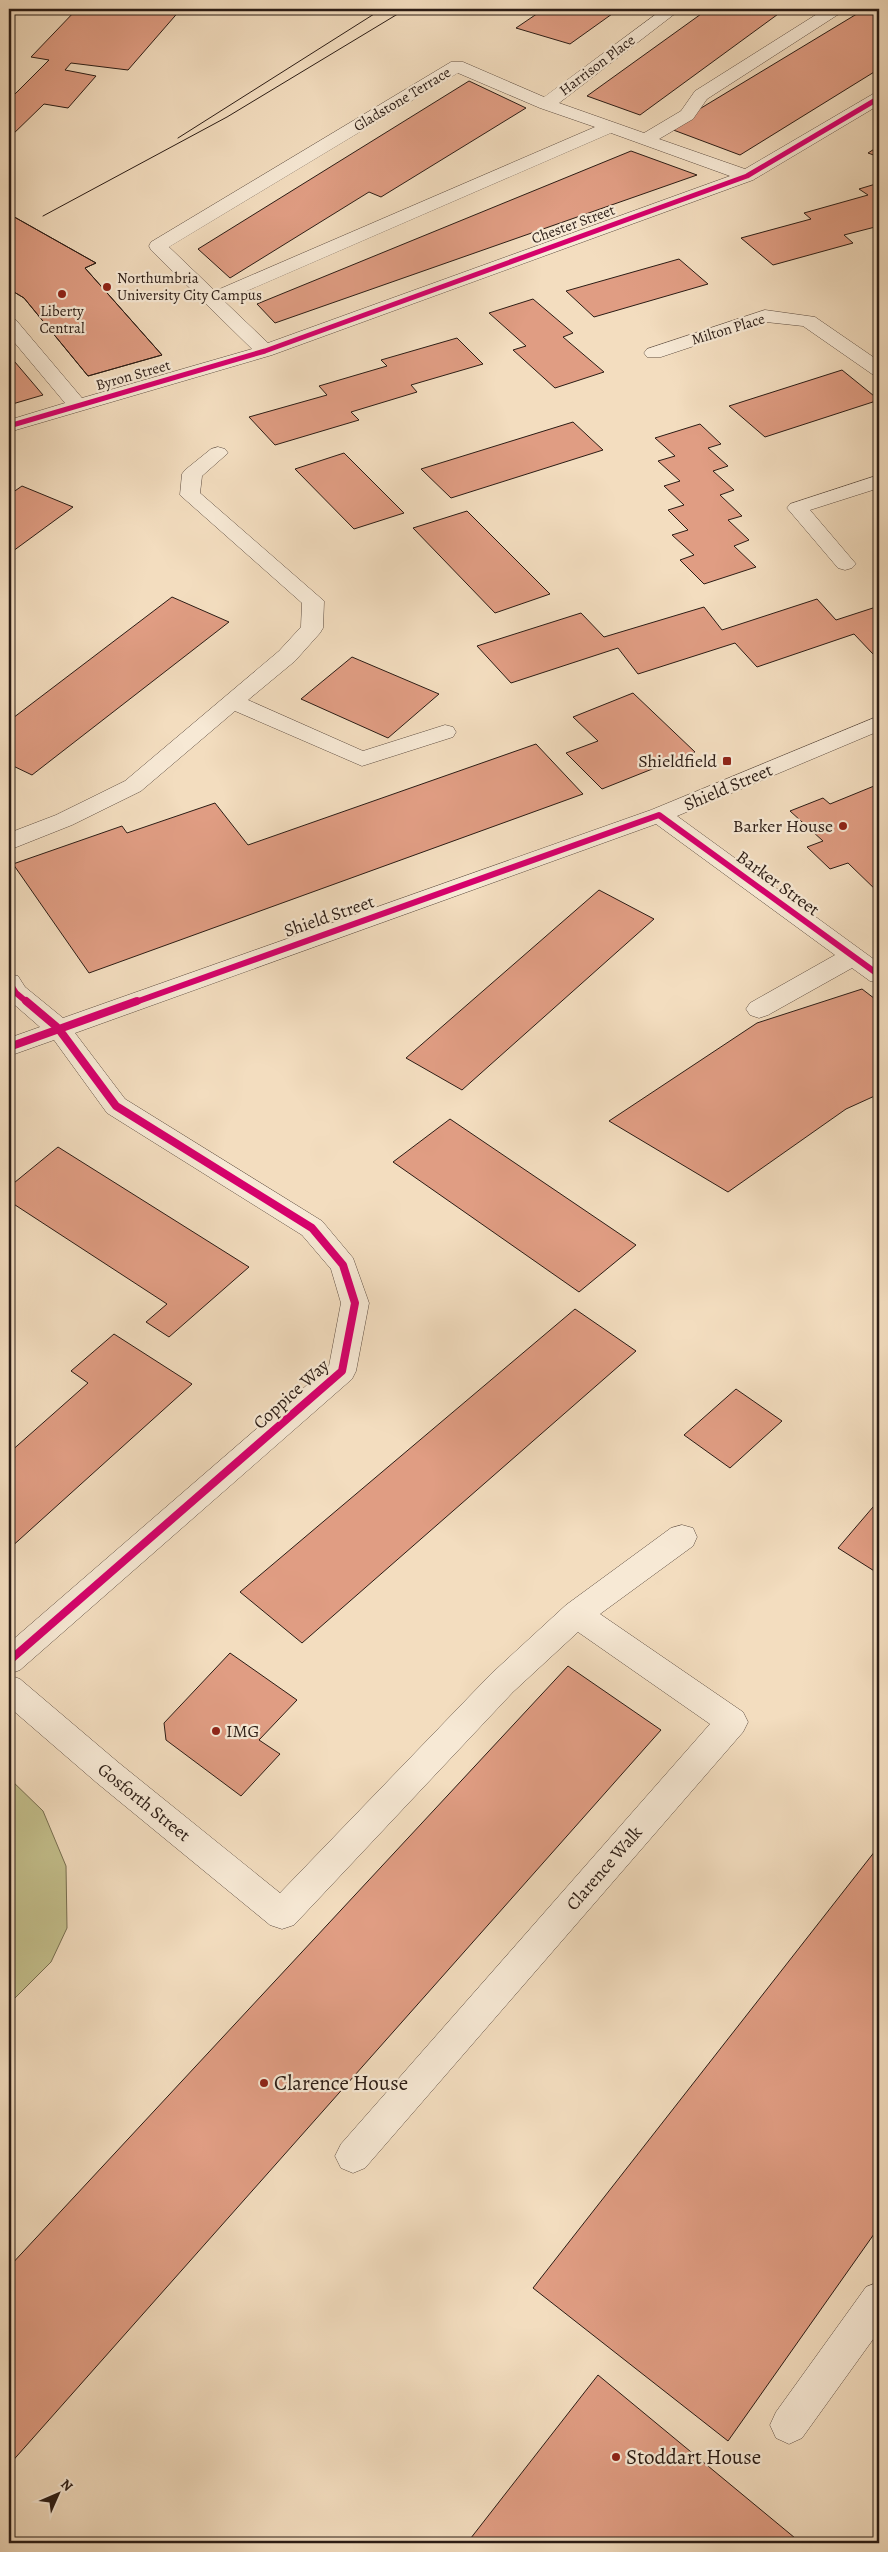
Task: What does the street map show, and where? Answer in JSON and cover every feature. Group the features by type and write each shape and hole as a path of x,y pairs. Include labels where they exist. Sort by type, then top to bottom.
{"street":[{"name":"Harrison Place","path":"546,104 673,9"},
{"path":"646,140 687,115 700,95 836,9"},
{"name":"Gladstone Terrace","path":"212,299 158,246 457,66 546,104 747,176"},
{"name":"Chester Street","path":"265,351 747,176 879,98"},
{"path":"265,351 212,299 610,127"},
{"name":"Milton Place","path":"654,353 765,316 808,321 879,370"},
{"path":"9,324 78,406"},
{"name":"Byron Street","path":"9,426 265,351"},
{"path":"9,842 64,820 133,786 287,656 312,628 313,601 190,495 192,474 218,453"},
{"path":"845,564 797,508 879,481"},
{"path":"233,702 362,759 445,732"},
{"name":"Shield Street","path":"9,1047 659,815 879,723"},
{"name":"Barker Street","path":"659,815 879,974"},
{"path":"759,1008 853,956"},
{"name":"Coppice Way","path":"9,982 16,993 58,1028 116,1106 312,1228 343,1265 355,1303 342,1371 9,1661"},
{"path":"577,1614 682,1537"},
{"name":"Gosforth Street","path":"9,1688 108,1773 282,1914 502,1683 577,1614"},
{"name":"Clarence Walk","path":"354,2156 732,1722 577,1614"},
{"path":"790,2425 879,2300"}],"shaded area":[{"path":"9,1778 43,1811 66,1866 67,1928 51,1962 9,2004"}],"building":[{"path":"77,9 181,9 128,70 71,63 65,70 96,76 68,108 44,104 9,138 9,100 49,60 31,57"},
{"path":"544,9 619,9 570,44 516,28"},
{"path":"708,9 785,9 640,115 587,96"},
{"path":"865,9 879,9 879,69 740,155 668,128"},
{"path":"469,81 526,108 381,197 369,192 230,278 198,249"},
{"path":"879,146 879,157 868,153"},
{"path":"631,151 697,175 275,323 257,304"},
{"path":"879,183 879,226 844,235 853,243 773,265 741,238 811,219 804,213 868,195 859,189"},
{"name":"Liberty Central","path":"9,214 96,263 85,268 162,355 88,376 24,298 9,289"},
{"name":"Liberty Central","path":"9,214 96,263 85,268 162,355 88,376 24,298 9,289"},
{"path":"679,259 708,284 594,317 566,291"},
{"path":"533,299 573,333 563,337 604,372 555,388 513,350 526,346 489,313"},
{"path":"457,338 483,364 411,385 417,392 351,412 359,420 275,445 249,417 327,395 319,386 387,366 381,360"},
{"path":"9,355 43,395 9,405"},
{"path":"842,370 879,400 765,437 729,406"},
{"path":"573,422 603,450 451,498 421,469"},
{"path":"700,424 721,444 708,448 728,466 713,471 734,490 720,495 742,516 728,520 749,540 734,546 756,567 704,584 680,560 694,555 672,535 688,530 668,510 684,505 664,486 680,481 658,461 675,456 655,438"},
{"path":"344,453 404,513 354,529 295,469"},
{"path":"22,486 73,507 9,554 9,495"},
{"path":"467,511 550,594 495,613 413,528"},
{"path":"172,597 229,622 32,775 9,764 9,721"},
{"path":"817,599 836,620 879,606 879,652 873,654 854,634 757,667 735,643 638,674 618,648 511,683 477,646 581,613 604,637 704,607 722,630"},
{"path":"352,657 439,694 388,738 301,699"},
{"path":"633,693 695,752 602,789 566,753 598,741 573,717"},
{"path":"536,744 583,794 89,973 13,864 122,826 127,833 215,803 248,845"},
{"name":"Barker House","path":"879,784 879,893 848,863 830,869 807,847 823,841 790,811 823,798 830,804"},
{"path":"599,890 654,919 462,1090 406,1058"},
{"path":"862,989 879,1002 879,1094 846,1109 728,1192 609,1121 757,1023"},
{"path":"450,1119 636,1245 579,1292 393,1162"},
{"path":"58,1147 249,1267 169,1337 146,1322 167,1304 9,1201 9,1187"},
{"path":"575,1309 636,1351 302,1643 240,1592"},
{"path":"114,1334 192,1384 9,1549 9,1453 88,1383 71,1371"},
{"path":"736,1389 782,1421 730,1468 684,1435"},
{"path":"879,1500 879,1574 838,1548"},
{"name":"IMG","path":"230,1653 297,1700 259,1740 280,1754 241,1796 166,1740 164,1723"},
{"name":"Clarence House","path":"568,1666 661,1730 9,2465 9,2267"},
{"path":"879,1846 879,2227 728,2441 533,2288"},
{"name":"Stoddart House","path":"598,2375 795,2538 791,2543 467,2543"}],"tram line":[{"path":"178,138 382,9"},
{"path":"43,216 227,117 406,9"}],"cycle path":[{"path":"9,426 265,351 747,176 879,98"},
{"path":"9,1047 659,815 879,975"},
{"path":"9,982 16,993 58,1028 116,1106 312,1228 343,1265 355,1303 342,1371 9,1661"}],"place":[{"name":"Northumbria University City Campus","path":"107,287"},
{"name":"Liberty Central","path":"62,294"},
{"name":"Shieldfield","path":"727,761"},
{"name":"Barker House","path":"843,826"},
{"name":"IMG","path":"216,1731"},
{"name":"Clarence House","path":"264,2083"},
{"name":"Stoddart House","path":"616,2457"}]}
